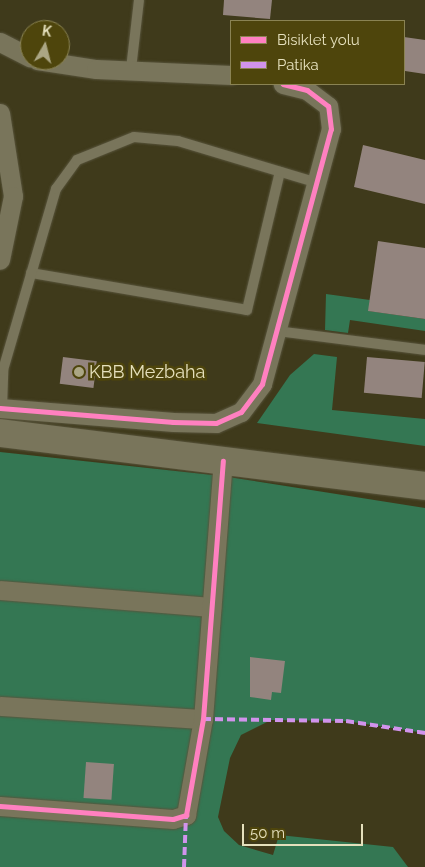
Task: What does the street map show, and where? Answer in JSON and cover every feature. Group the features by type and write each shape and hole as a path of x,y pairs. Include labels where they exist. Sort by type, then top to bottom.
{"main road":[{"path":"1,416 222,468 425,503"},
{"path":"0,452 222,468 425,486"}],"street":[{"path":"0,42 20,52"},
{"path":"70,63 230,75"},
{"path":"1,416 216,423 240,412 262,384 332,129 328,106 307,90 287,85"},
{"path":"0,112 12,196 0,260"},
{"path":"0,806 173,819 186,815 203,719 222,468"},
{"path":"0,590 211,608"},
{"path":"0,706 203,719"}],"lane":[{"path":"131,69 139,0"},
{"path":"1,416 3,370 31,273 56,189 77,160 101,147 134,137 178,141 318,183"},
{"path":"31,273 247,310 280,172"},
{"path":"277,331 425,350"}],"green space":[{"path":"326,294 370,300 369,311 425,319 425,331 350,320 348,333 325,330"},
{"path":"314,354 337,357 332,410 425,419 425,446 257,423 290,375"},
{"path":"0,452 222,476 425,508 425,733 346,721 271,720 241,735 230,758 218,817 224,831 239,845 273,855 279,835 393,847 408,867 0,867"}],"building":[{"path":"224,0 272,0 270,19 223,15"},
{"path":"405,37 425,40 425,74 405,71"},
{"path":"363,145 425,160 425,204 354,187"},
{"path":"378,241 425,248 425,319 368,311"},
{"name":"KBB Mezbaha","path":"63,357 97,361 93,388 60,384"},
{"path":"367,357 425,362 422,398 364,393"},
{"path":"250,657 285,661 281,693 272,692 271,700 250,697"},
{"path":"86,762 114,764 111,800 83,798"}],"marked path":[{"path":"203,719 346,721 425,733"},
{"path":"184,867 186,815"}],"cycle path":[{"path":"0,408 173,422 216,423 241,412 262,384 331,129 328,106 307,90 287,85"},
{"path":"0,806 173,819 186,815 203,719 223,461"}],"place":[{"name":"KBB Mezbaha","path":"79,372"}]}
